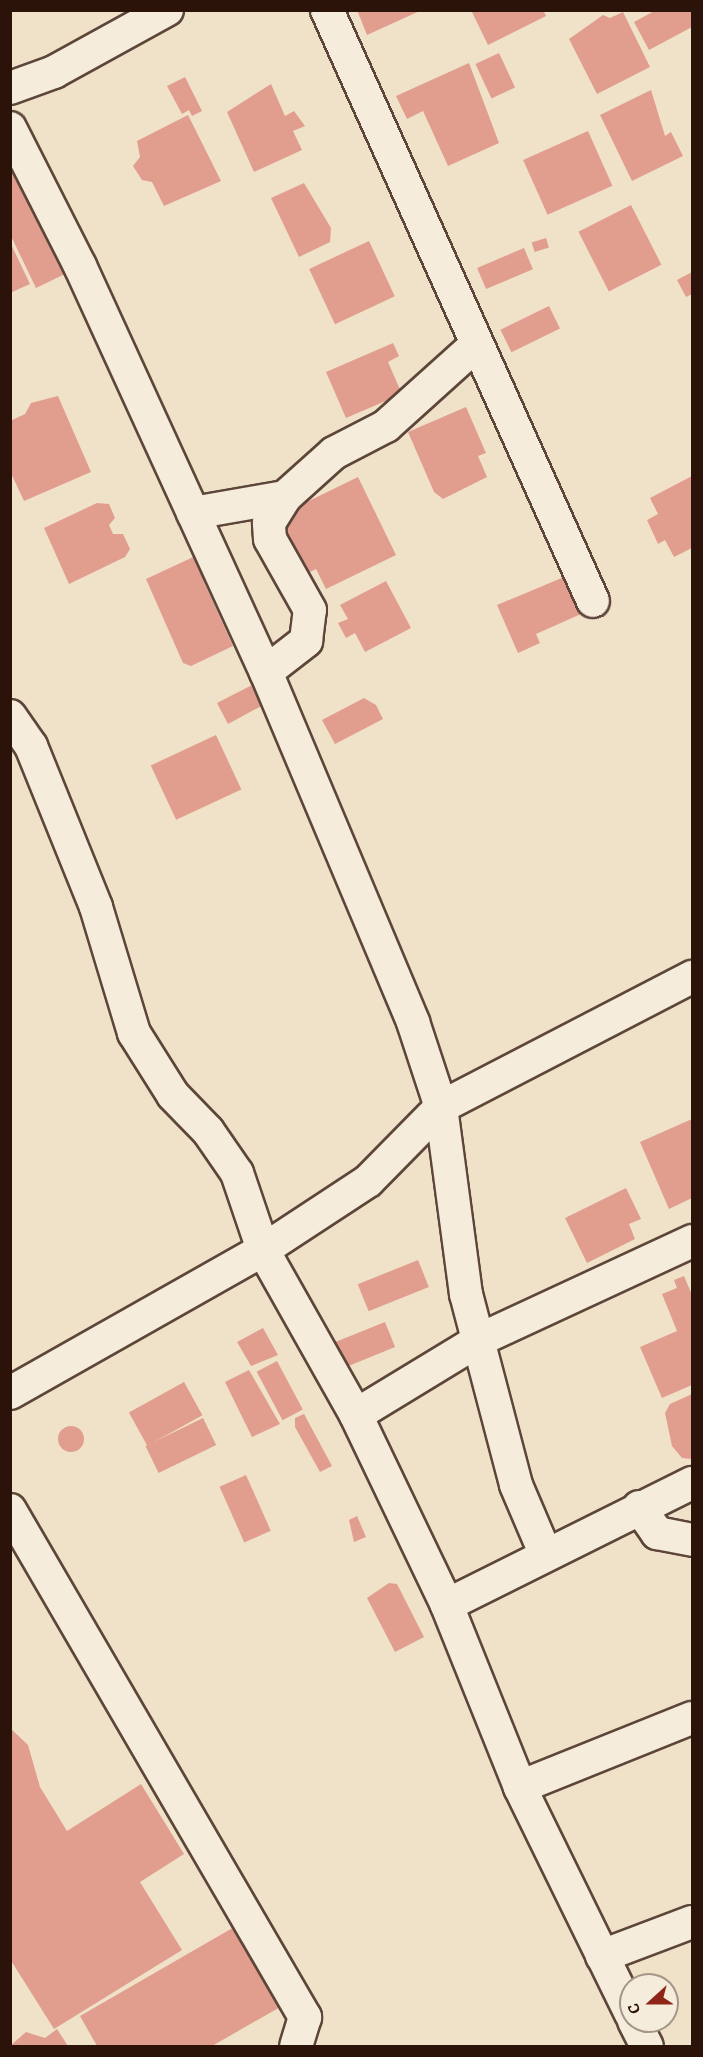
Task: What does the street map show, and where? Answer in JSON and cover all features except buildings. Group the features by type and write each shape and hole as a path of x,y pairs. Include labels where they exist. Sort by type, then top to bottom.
{"street":[{"path":"10,88 54,72 167,10"},
{"path":"327,10 593,601"},
{"path":"10,129 266,672 413,1022 441,1107 455,1238 482,1339 516,1485 544,1553"},
{"path":"266,672 306,641 309,610 270,539 269,523 285,497 334,453 386,426 477,344"},
{"path":"193,513 285,497"},
{"path":"10,716 31,746 96,907 134,1033 173,1095 208,1131 237,1173 263,1250 356,1415 447,1605 520,1787 619,1990"},
{"path":"10,1393 263,1250 368,1181 441,1107 693,977"},
{"path":"356,1415 482,1339 693,1241"},
{"path":"447,1605 544,1553 693,1483"},
{"path":"639,1507 657,1533 693,1540"},
{"path":"10,1510 300,2007 305,2017 296,2046"},
{"path":"520,1787 693,1718"},
{"path":"602,1956 693,1922"}]}
